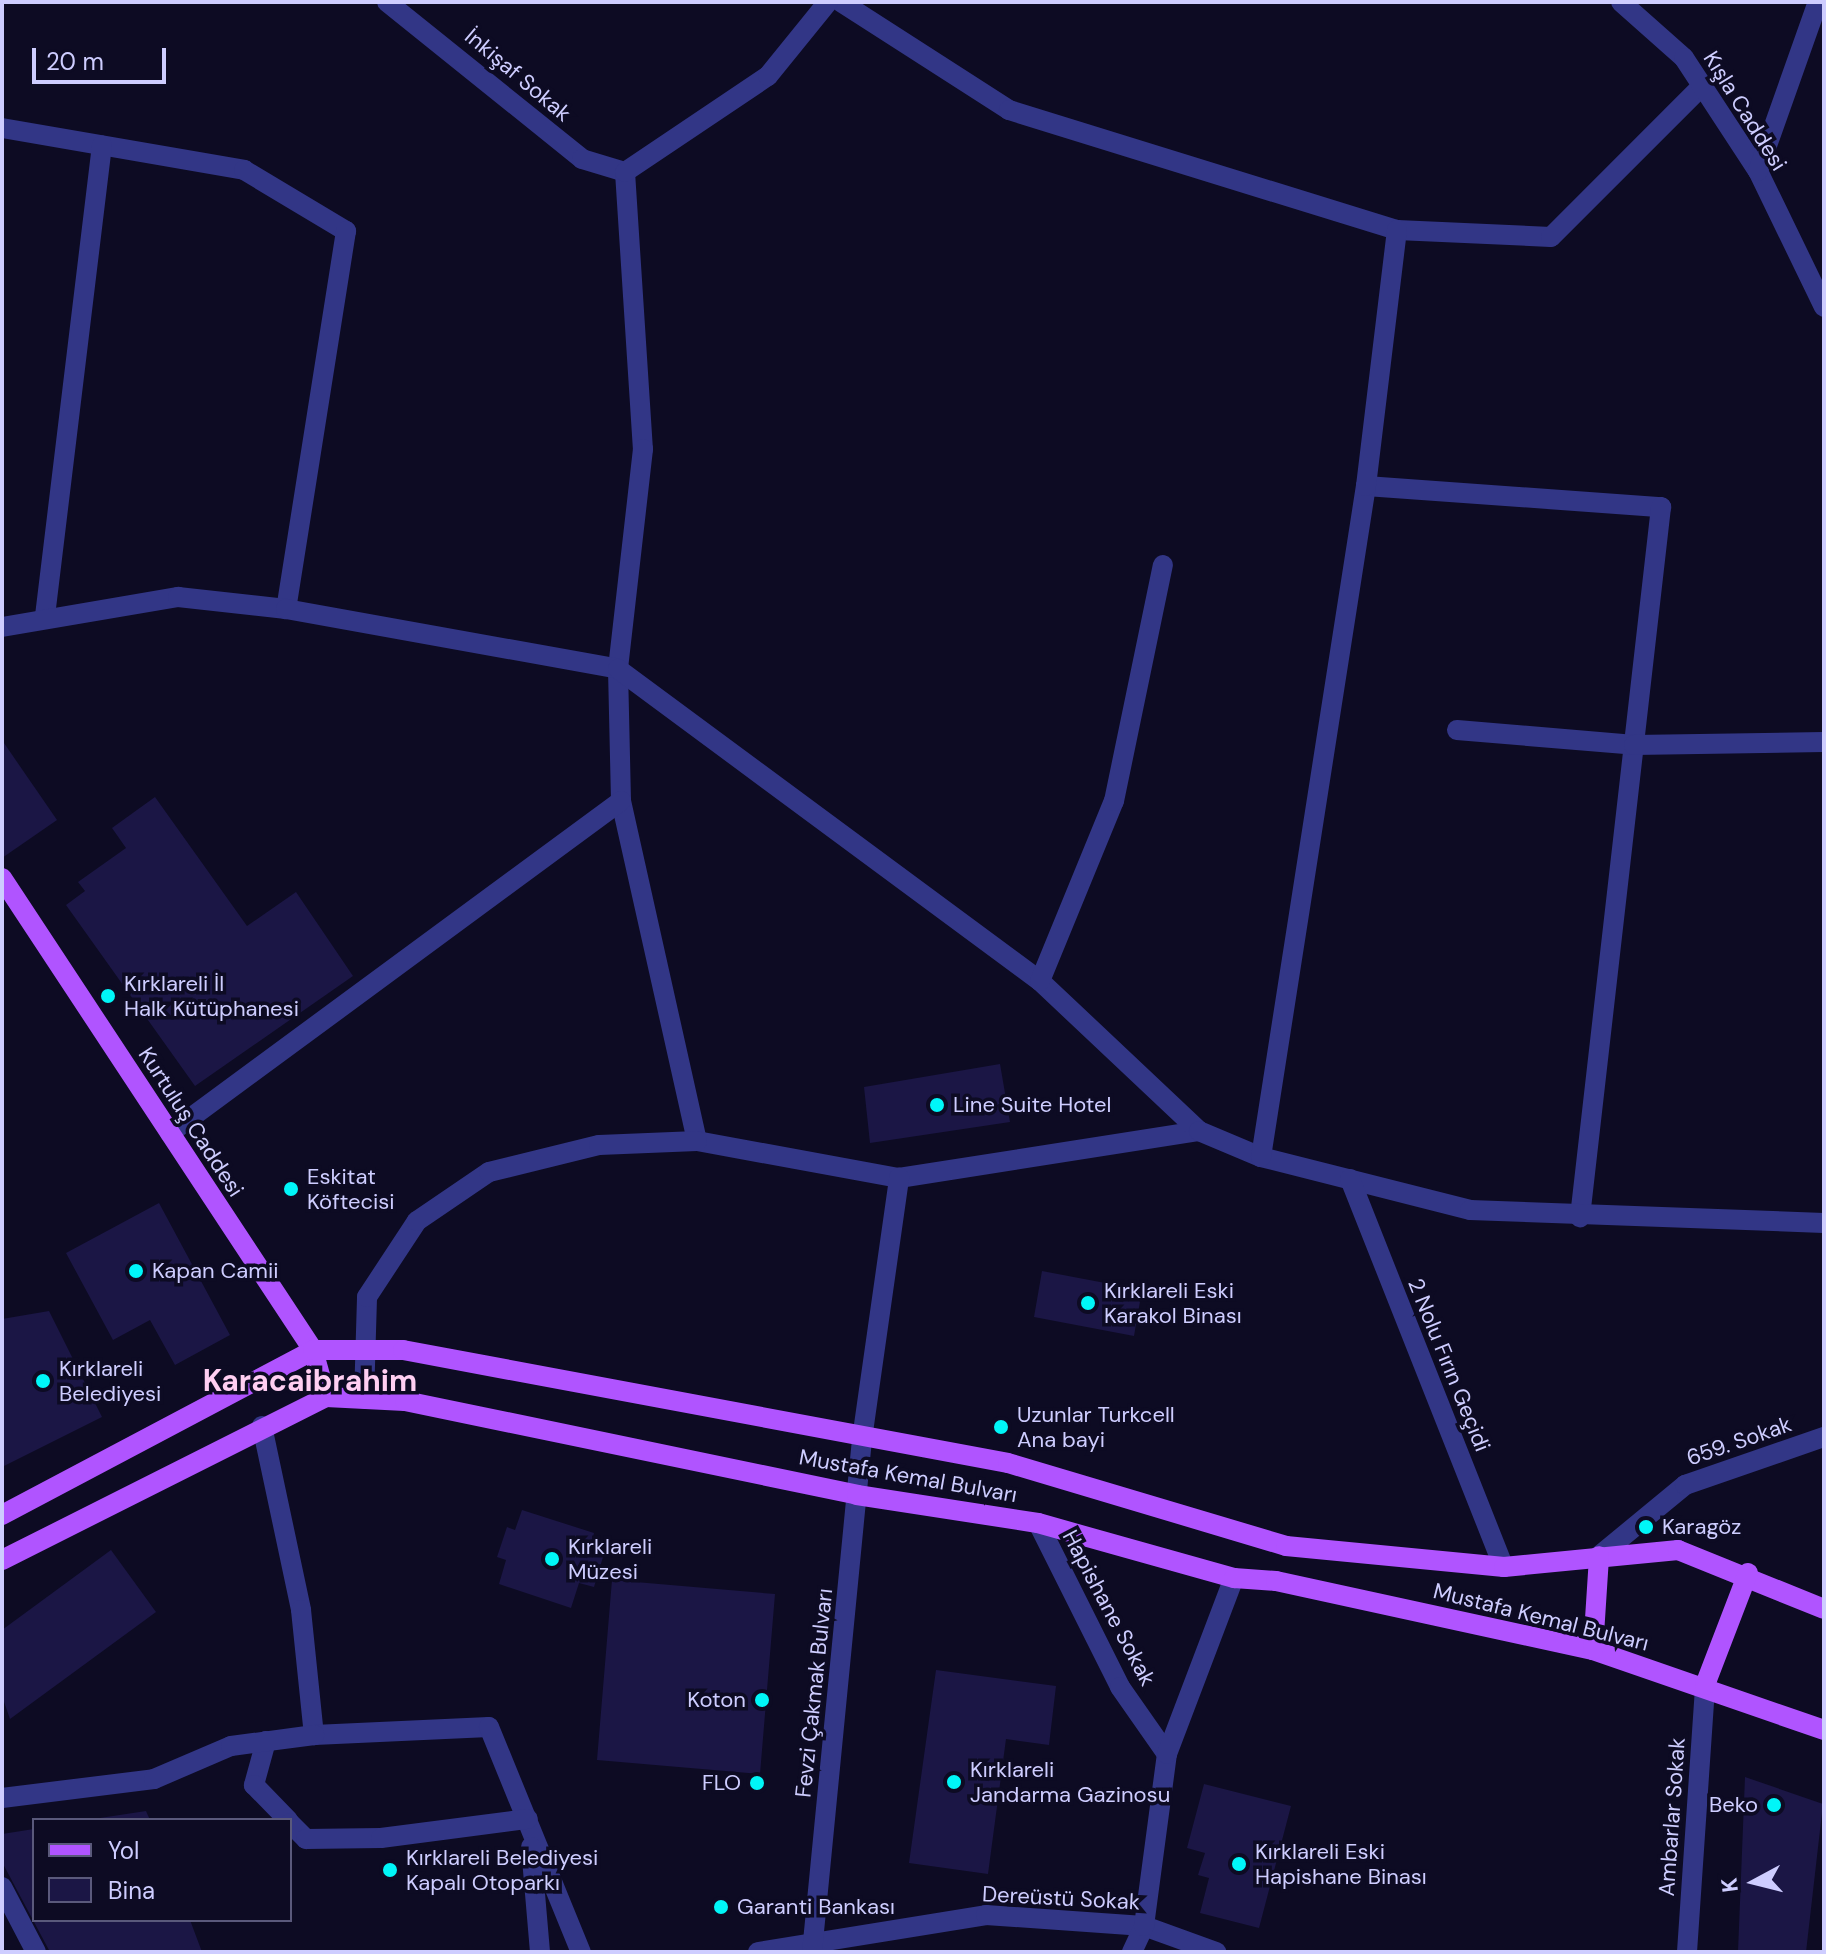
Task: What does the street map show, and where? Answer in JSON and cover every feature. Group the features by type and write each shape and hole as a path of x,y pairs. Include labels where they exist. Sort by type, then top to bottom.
{"main road":[{"name":"Kurtuluş Caddesi","path":"2,878 313,1350 326,1397"},
{"name":"Mustafa Kemal Bulvarı","path":"2,1515 313,1350 403,1350 862,1439 1008,1463 1286,1546 1504,1567 1678,1550 1748,1573 1824,1609"},
{"name":"Mustafa Kemal Bulvarı","path":"2,1560 262,1426 326,1397 405,1401 857,1495 1038,1523 1234,1578 1276,1581 1593,1650 1705,1685 1824,1730"},
{"path":"1593,1650 1599,1556"},
{"path":"1705,1685 1748,1573"}],"street":[{"name":"İnkişaf Sokak","path":"387,2 582,159 625,172"},
{"path":"697,1141 621,801 618,669 643,449 625,172 768,76 828,2"},
{"path":"841,2 1009,110 1397,230 1551,237 1702,86"},
{"name":"Kışla Caddesi","path":"1621,2 1684,58 1758,171 1824,307"},
{"path":"1758,171 1818,2"},
{"path":"2,128 244,170 346,231 286,609"},
{"path":"45,616 102,145"},
{"path":"1261,1157 1366,486 1397,230"},
{"path":"1366,486 1661,507 1580,1217"},
{"path":"1040,981 1114,801 1163,565"},
{"path":"2,627 45,616 178,597 286,609 618,669 1040,981 1199,1131 1261,1157 1470,1210 1580,1217 1824,1223"},
{"path":"1457,730 1634,745 1824,742"},
{"path":"170,1133 621,801"},
{"path":"364,1399 367,1297 417,1221 489,1172 599,1145 697,1141 899,1178 1199,1131"},
{"name":"Fevzi Çakmak Bulvarı","path":"813,1945 862,1439 899,1178"},
{"name":"2 Nolu Fırın Geçidi","path":"1350,1179 1504,1567"},
{"path":"262,1426 301,1610 314,1735"},
{"name":"659. Sokak","path":"1599,1556 1685,1485 1824,1437"},
{"name":"Hapishane Sokak","path":"1038,1523 1120,1687 1167,1754"},
{"name":"Hapishane Sokak","path":"1132,1952 1144,1926 1167,1754 1234,1578"},
{"name":"Ambarlar Sokak","path":"1687,1952 1705,1685"},
{"path":"2,1798 154,1779 231,1746 314,1735 489,1727 581,1952"},
{"path":"266,1741 254,1785 286,1818"},
{"path":"292,1824 306,1839 381,1838 528,1819"},
{"path":"528,1819 540,1952"},
{"path":"2,1887 36,1952"},
{"name":"Dereüstü Sokak","path":"758,1952 986,1915 1144,1926 1216,1952"}],"building":[{"path":"2,744 57,820 2,858"},
{"path":"155,797 247,926 296,892 353,976 195,1086 66,905 85,891 78,882 126,848 112,828"},
{"name":"Line Suite Hotel","path":"1000,1064 1010,1122 870,1143 864,1087"},
{"name":"Kapan Camii","path":"159,1203 230,1335 175,1365 150,1320 113,1340 66,1253"},
{"name":"Kırklareli Eski Karakol Binası","path":"1042,1271 1142,1290 1134,1336 1034,1317"},
{"name":"Kırklareli Belediyesi","path":"49,1311 102,1417 2,1467 2,1319"},
{"name":"Kırklareli Müzesi","path":"522,1510 594,1533 589,1553 603,1557 594,1587 579,1583 571,1608 499,1584 506,1560 497,1557 507,1527 515,1530"},
{"path":"111,1550 156,1612 10,1719 2,1696 2,1630"},
{"path":"612,1580 775,1594 760,1774 597,1760"},
{"path":"936,1670 1056,1686 1049,1745 1006,1739 988,1874 909,1863"},
{"path":"1745,1777 1823,1804 1806,1952 1738,1952"},
{"name":"Kırklareli Eski Hapishane Binası","path":"1204,1784 1291,1806 1259,1928 1200,1913 1209,1878 1198,1875 1205,1853 1187,1848"},
{"path":"146,1811 149,1818 100,1818"},
{"path":"32,1829 32,1918 2,1862 2,1834"},
{"path":"34,1922 191,1922 202,1952 50,1952"}],"place":[{"name":"Kırklareli İl Halk Kütüphanesi","path":"108,996"},
{"name":"Line Suite Hotel","path":"937,1105"},
{"name":"Eskitat Köftecisi","path":"291,1189"},
{"name":"Kapan Camii","path":"136,1271"},
{"name":"Kırklareli Eski Karakol Binası","path":"1088,1303"},
{"name":"Kırklareli Belediyesi","path":"43,1381"},
{"name":"Uzunlar Turkcell Ana bayi","path":"1001,1427"},
{"name":"Karagöz","path":"1646,1527"},
{"name":"Kırklareli Müzesi","path":"552,1559"},
{"name":"Koton","path":"762,1700"},
{"name":"Kırklareli Jandarma Gazinosu","path":"954,1782"},
{"name":"FLO","path":"757,1783"},
{"name":"Beko","path":"1774,1805"},
{"name":"Kırklareli Eski Hapishane Binası","path":"1239,1864"},
{"name":"Kırklareli Belediyesi Kapalı Otoparkı","path":"390,1870"},
{"name":"Garanti Bankası","path":"721,1907"}],"district":[{"name":"Karacaibrahim","path":"310,1381"}]}
